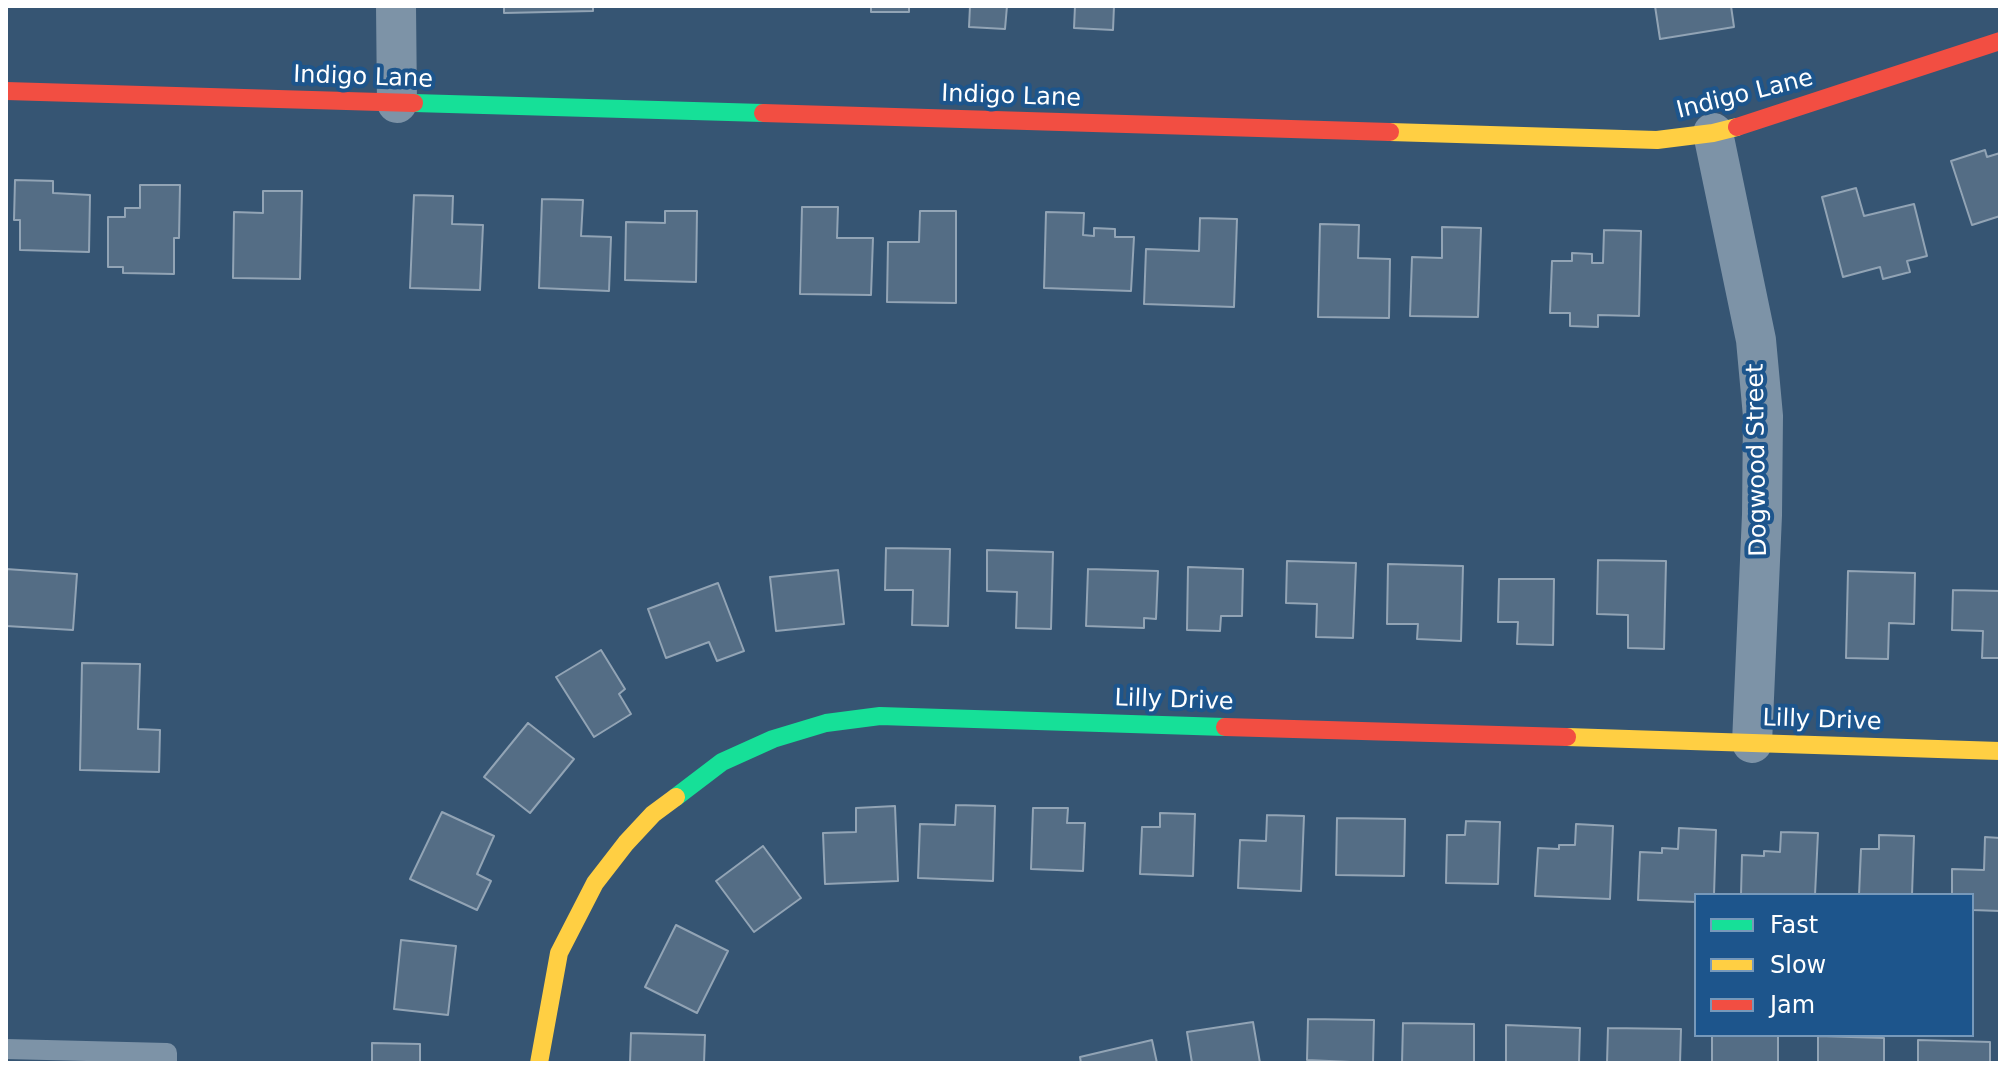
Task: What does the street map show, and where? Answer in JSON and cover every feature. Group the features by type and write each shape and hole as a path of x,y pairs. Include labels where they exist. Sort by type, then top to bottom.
{"street":[{"path":"396,6 397,103"},
{"name":"Indigo Lane","path":"6,91 1657,140 1713,133 1762,120 2000,41"},
{"name":"Dogwood Street","path":"1713,133 1756,340 1763,416 1752,743"},
{"name":"Lilly Drive","path":"539,1063 550,987 559,953 595,883 626,843 653,814 722,762 773,739 826,723 880,716 2000,751"}],"lane":[{"path":"6,1049 167,1053 167,1063"}],"building":[{"path":"504,6 593,6 593,11 504,13"},
{"path":"871,6 909,6 909,12 871,12"},
{"path":"970,6 1007,6 1005,29 969,27"},
{"path":"1075,6 1114,6 1113,30 1074,28"},
{"path":"1655,6 1731,6 1734,27 1660,39"},
{"path":"1985,150 1987,157 2000,153 2000,216 1972,225 1951,161"},
{"path":"15,180 53,181 53,193 90,195 89,252 20,250 20,220 14,220"},
{"path":"140,185 180,185 179,238 174,238 174,274 123,273 123,267 108,267 108,217 125,217 125,208 140,208"},
{"path":"1856,188 1864,216 1914,204 1927,256 1907,261 1910,272 1883,279 1880,267 1843,277 1822,197"},
{"path":"263,191 302,191 300,279 233,278 234,212 263,213"},
{"path":"414,195 453,196 452,224 483,225 480,290 410,288"},
{"path":"542,199 583,200 581,236 611,237 609,291 539,288"},
{"path":"802,207 838,207 837,238 873,238 871,295 800,294"},
{"path":"665,211 697,211 696,282 625,280 626,222 665,223"},
{"path":"920,211 956,211 956,303 887,302 888,242 919,242"},
{"path":"1046,212 1084,213 1083,235 1094,236 1094,228 1115,229 1115,237 1134,237 1131,291 1044,288"},
{"path":"1200,218 1237,219 1234,307 1144,304 1146,249 1199,251"},
{"path":"1320,224 1359,225 1358,258 1390,259 1389,318 1318,317"},
{"path":"1442,227 1481,228 1478,317 1410,316 1412,257 1442,258"},
{"path":"1604,230 1641,231 1639,316 1598,315 1598,327 1570,326 1570,313 1550,313 1552,261 1572,261 1572,253 1592,254 1592,263 1603,263"},
{"path":"886,548 950,549 948,626 912,625 913,590 885,590"},
{"path":"987,550 1053,552 1051,629 1016,628 1017,592 987,591"},
{"path":"1598,560 1666,561 1664,649 1628,648 1628,615 1597,614"},
{"path":"1287,561 1356,563 1353,638 1316,637 1317,604 1286,603"},
{"path":"1388,564 1463,566 1461,641 1417,639 1418,624 1387,624"},
{"path":"1188,567 1243,569 1242,616 1221,616 1220,631 1187,630"},
{"path":"6,569 77,574 73,630 6,626"},
{"path":"1088,569 1158,571 1156,619 1144,618 1144,628 1086,626"},
{"path":"838,570 844,624 776,631 770,577"},
{"path":"1848,571 1915,573 1914,624 1889,623 1888,659 1846,658"},
{"path":"1499,579 1554,579 1553,645 1517,644 1518,622 1498,622"},
{"path":"718,583 744,651 717,661 709,642 666,658 648,609"},
{"path":"1953,590 2000,591 2000,658 1982,658 1983,631 1952,630"},
{"path":"601,650 625,689 619,694 631,714 594,737 556,677"},
{"path":"82,663 140,664 138,729 160,730 159,772 80,770"},
{"path":"528,723 574,759 530,813 484,777"},
{"path":"956,805 995,806 993,881 918,878 920,824 955,825"},
{"path":"895,806 898,881 825,884 823,833 856,832 856,808"},
{"path":"1033,808 1068,808 1067,823 1085,823 1083,871 1031,869"},
{"path":"442,812 494,836 477,874 491,881 477,910 410,879"},
{"path":"1160,813 1195,814 1193,876 1140,874 1142,827 1160,827"},
{"path":"1267,815 1304,816 1301,891 1238,888 1240,840 1266,841"},
{"path":"1337,818 1405,819 1404,876 1336,875"},
{"path":"1466,821 1500,822 1498,884 1446,883 1447,835 1465,835"},
{"path":"1576,824 1613,826 1610,899 1535,896 1538,848 1559,849 1559,845 1575,845"},
{"path":"1679,828 1716,830 1714,893 1694,893 1694,902 1638,900 1640,852 1662,853 1662,848 1678,849"},
{"path":"1781,832 1818,833 1815,893 1741,893 1742,855 1764,856 1764,851 1780,852"},
{"path":"1879,835 1914,836 1912,893 1859,893 1861,849 1879,849"},
{"path":"1985,837 2000,838 2000,911 1974,910 1974,893 1952,893 1952,869 1984,870"},
{"path":"763,846 801,898 754,932 716,881"},
{"path":"676,925 728,951 697,1013 645,987"},
{"path":"401,940 456,946 448,1015 394,1009"},
{"path":"1308,1019 1374,1020 1373,1063 1307,1060"},
{"path":"1253,1022 1260,1063 1192,1063 1187,1032"},
{"path":"1403,1023 1474,1024 1474,1063 1402,1063"},
{"path":"1506,1025 1580,1028 1579,1063 1506,1063"},
{"path":"1608,1028 1681,1029 1680,1063 1607,1063"},
{"path":"631,1033 705,1035 704,1063 630,1063"},
{"path":"1712,1037 1778,1037 1778,1063 1712,1063"},
{"path":"1818,1037 1884,1038 1884,1063 1818,1063"},
{"path":"1152,1040 1157,1063 1081,1063 1080,1057"},
{"path":"1918,1040 1990,1042 1990,1063 1918,1063"},
{"path":"372,1043 420,1044 420,1063 372,1063"}],"traffic: fast":[{"path":"414,103 763,113"},
{"path":"676,797 722,762 773,739 826,723 880,716 1225,727"}],"traffic: slow":[{"path":"1390,132 1657,140 1737,127"},
{"path":"1567,737 2000,751"},
{"path":"539,1063 559,953 595,883 653,814 676,797"}],"traffic: jam":[{"path":"1737,127 2000,41"},
{"path":"6,91 414,103"},
{"path":"763,113 1390,132"},
{"path":"1225,727 1567,737"}]}
